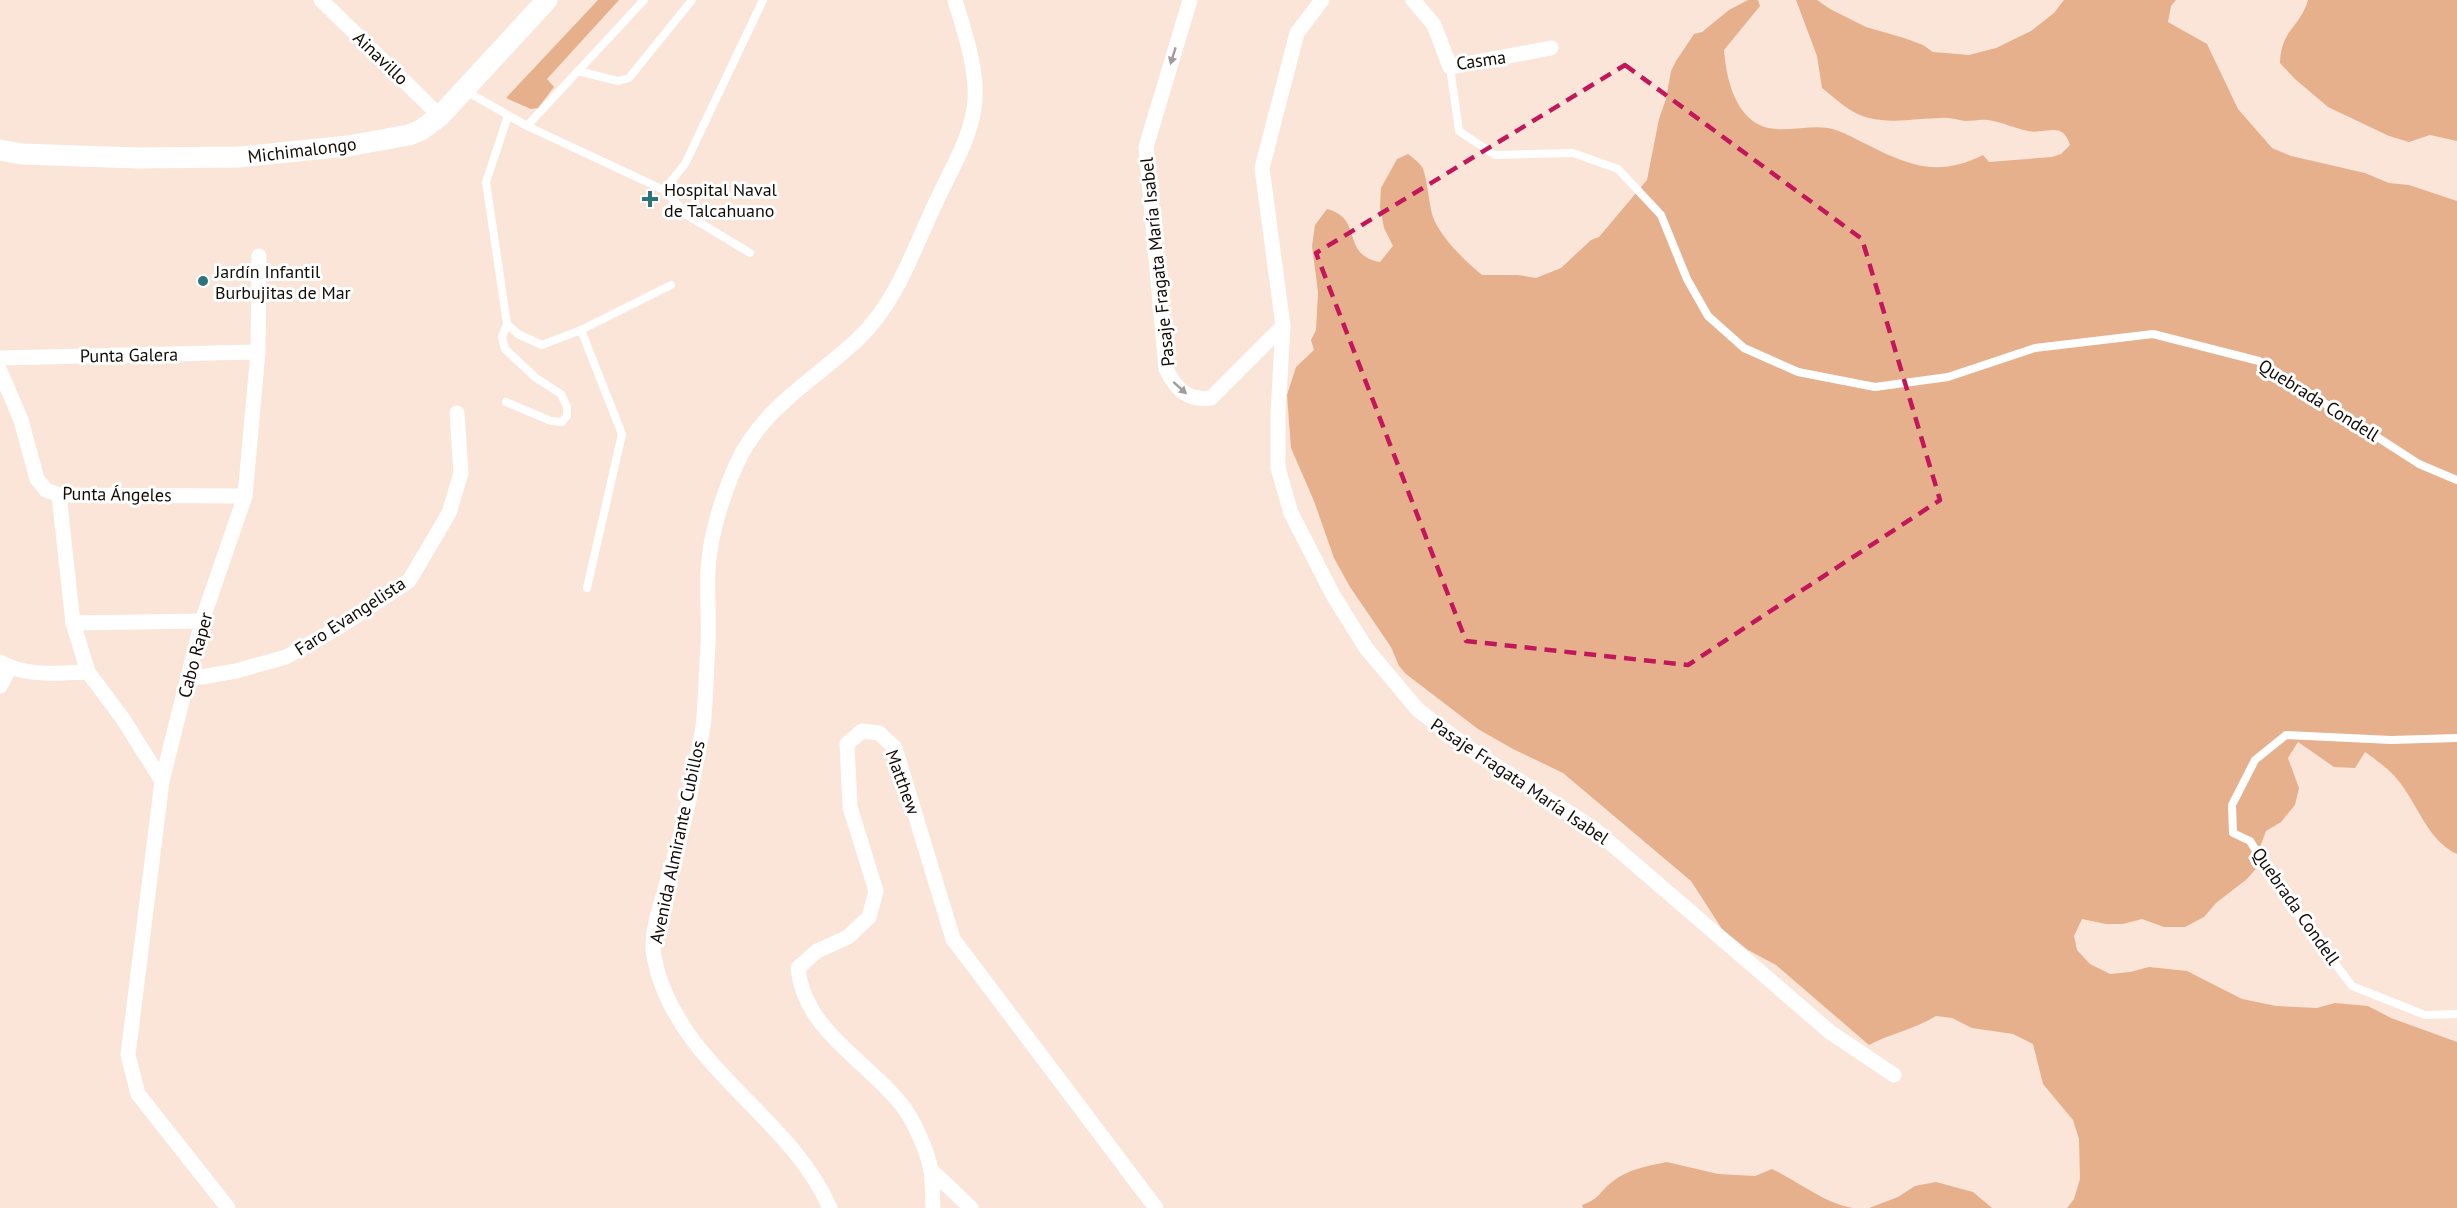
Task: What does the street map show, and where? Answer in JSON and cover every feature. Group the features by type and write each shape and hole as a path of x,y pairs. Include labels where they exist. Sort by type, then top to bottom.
{"main road":[{"name":"Michimalongo","path":"0,150 22,154 125,158 239,157 348,146 409,135 421,130 440,116 547,0"}],"street":[{"name":"Ainavillo","path":"321,0 440,116"},
{"name":"Avenida Almirante Cubillos","path":"830,1208 813,1174 792,1146 693,1043 671,1007 659,974 653,948 657,920 689,800 703,725 708,638 708,572 716,520 737,462 763,421 777,405 862,336 879,314 898,284 951,170 967,132 975,101 973,70 955,0"},
{"name":"Pasaje Fragata María Isabel","path":"1190,0 1146,147 1166,369 1173,384 1186,394 1197,400 1211,398 1283,326"},
{"name":"Pasaje Fragata María Isabel","path":"1322,0 1297,33 1262,168 1283,326 1278,414 1278,468 1291,513 1333,595 1366,648 1418,710 1473,751 1593,828 1821,1025 1894,1075"},
{"name":"Casma","path":"1413,0 1434,26 1450,67 1551,48"},
{"name":"Cabo Raper","path":"228,1208 138,1094 128,1055 162,781 202,621 245,496 258,352 259,256"},
{"name":"Punta Galera","path":"0,358 258,352"},
{"name":"Punta Ángeles","path":"0,371 21,420 37,479 46,490 59,495 245,496"},
{"name":"Faro Evangelista","path":"189,679 236,671 286,657 336,629 409,581 449,513 461,473 457,413"},
{"path":"59,495 73,623 88,672 123,719 162,781"},
{"path":"73,623 202,621"},
{"path":"0,686 5,665 37,673 88,672"},
{"name":"Matthew","path":"933,1208 931,1170 917,1132 903,1105 823,1027 800,987 798,968 817,951 848,937 869,917 876,891 850,807 847,744 861,730 879,733 895,748 953,939 1156,1208"},
{"path":"931,1170 971,1208"}],"lane":[{"path":"527,126 644,0"},
{"path":"578,71 618,81 629,78 692,0"},
{"path":"664,190 685,164 763,0"},
{"name":"Quebrada Condell","path":"1450,67 1459,131 1495,155 1573,153 1618,169 1660,214 1687,279 1708,316 1744,348 1798,372 1875,387 1948,377 2035,348 2153,334 2259,361 2419,464 2457,480"},
{"path":"464,90 527,126 664,190 687,215 750,253"},
{"path":"506,402 551,421 562,422 567,416 567,407 561,394 536,378 505,349 502,337 507,324 486,182 508,116"},
{"path":"507,324 518,334 543,345 581,330 671,285"},
{"path":"581,330 622,434 587,588"},
{"name":"Quebrada Condell","path":"2457,738 2391,740 2286,735 2255,760 2232,805 2233,833 2250,841 2288,901 2352,986 2425,1015 2457,1014"}],"highlighted area":[{"path":"1625,65 1862,239 1940,500 1688,665 1466,641 1316,253"}],"shaded area":[{"path":"598,0 619,0 547,79 554,87 538,108 531,109 506,98"},
{"path":"1748,0 1758,0 1760,6 1724,50 1725,60 1736,100 1748,117 1764,127 1833,129 1895,158 1923,166 1952,166 1983,155 1989,162 2052,157 2061,154 2070,145 2067,137 2058,131 2028,131 1985,120 1965,121 1945,118 1878,120 1850,110 1822,88 1817,56 1796,0 1817,0 1866,27 1923,45 1933,52 1969,55 1996,48 2031,31 2054,13 2064,0 2176,0 2171,6 2168,22 2207,44 2238,109 2272,148 2291,156 2365,173 2389,183 2409,185 2457,201 2457,854 2447,848 2430,831 2394,775 2365,752 2355,768 2334,767 2298,742 2288,758 2299,788 2295,805 2281,822 2266,831 2260,847 2259,865 2247,879 2216,903 2204,917 2185,927 2164,927 2142,919 2123,924 2106,924 2082,919 2074,936 2077,950 2090,964 2110,974 2149,967 2187,971 2242,999 2276,1006 2317,1008 2335,1003 2368,1006 2391,1018 2457,1042 2457,1208 2067,1208 2074,1199 2080,1179 2079,1139 2073,1120 2043,1084 2033,1044 2013,1034 1972,1028 1952,1018 1936,1016 1869,1045 1776,965 1748,950 1722,929 1691,881 1563,773 1478,729 1406,674 1399,666 1391,647 1350,587 1334,558 1314,501 1291,448 1287,395 1296,367 1314,350 1311,340 1316,330 1318,292 1312,246 1315,225 1327,209 1338,214 1345,220 1360,252 1380,262 1393,246 1384,228 1380,207 1381,188 1397,159 1408,154 1419,163 1424,171 1436,225 1454,249 1482,275 1518,275 1536,278 1561,268 1591,240 1599,237 1647,180 1671,71 1694,34 1702,32 1729,10"},
{"path":"2308,0 2457,0 2457,141 2430,135 2409,142 2389,136 2328,107 2295,79 2280,63 2281,52 2287,36 2305,9"},
{"path":"1667,1162 1718,1174 1755,1176 1772,1169 1821,1197 1853,1208 1583,1208 1582,1205 1596,1198 1612,1182 1625,1174"},
{"path":"1936,1182 1973,1192 1992,1208 1869,1208 1898,1197 1915,1186"}],"place":[{"name":"Hospital Naval de Talcahuano","path":"650,199"},
{"name":"Jardín Infantil Burbujitas de Mar","path":"203,281"}]}
